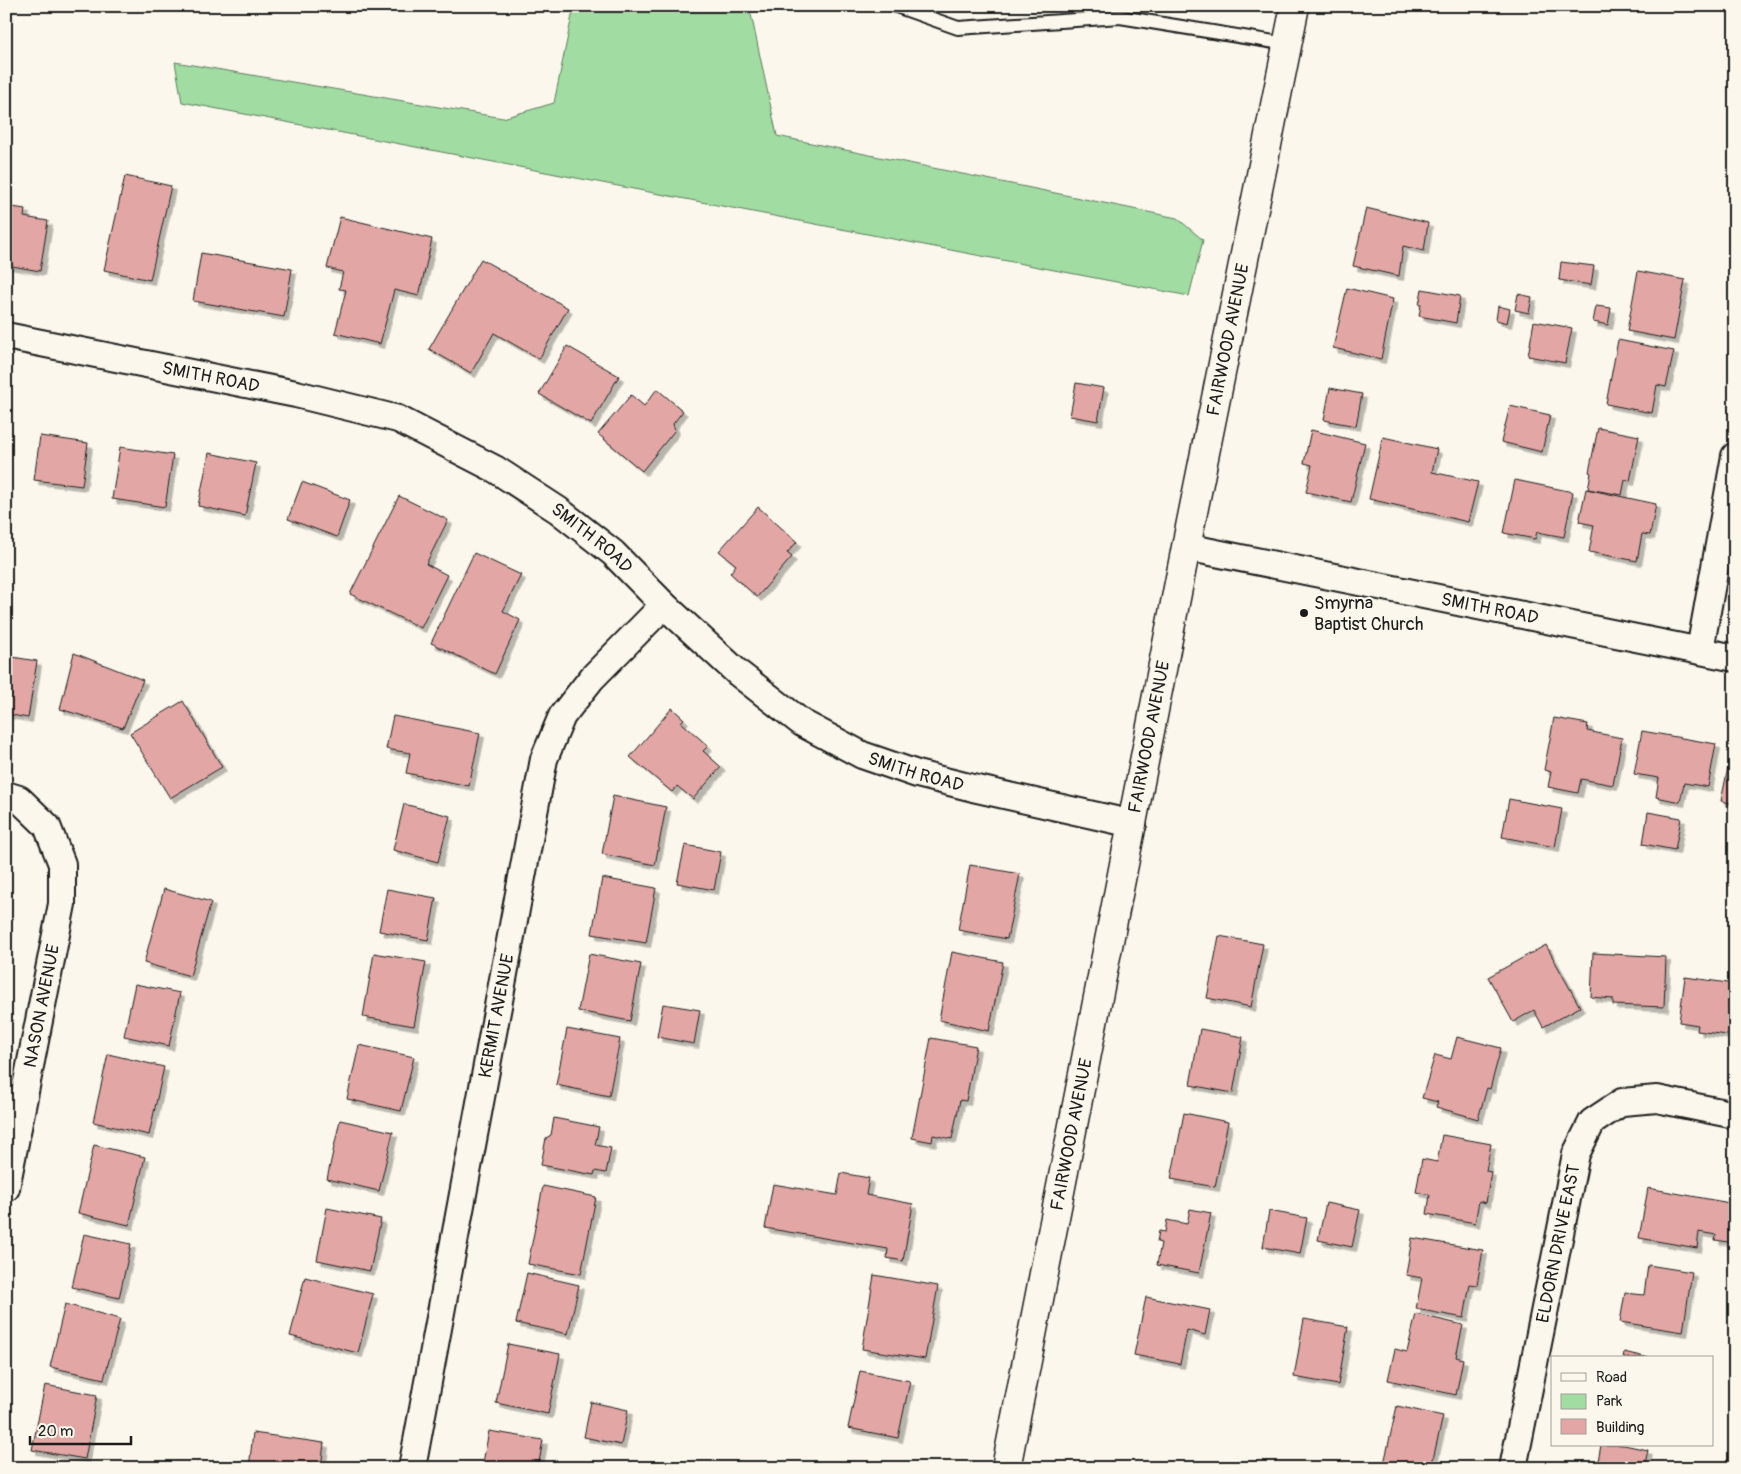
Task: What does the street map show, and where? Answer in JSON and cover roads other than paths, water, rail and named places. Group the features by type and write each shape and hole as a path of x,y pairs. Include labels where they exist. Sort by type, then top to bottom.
{"street":[{"name":"FAIRWOOD AVENUE","path":"1006,1468 1186,547 1295,6"},
{"name":"SMITH ROAD","path":"6,336 296,394 398,419 495,469 558,510 613,553 738,673 802,723 862,755 917,774 1133,824"},
{"path":"1700,650 1735,456"},
{"name":"SMITH ROAD","path":"1186,547 1735,658"},
{"name":"KERMIT AVENUE","path":"412,1468 544,759 562,716 592,678 664,604"},
{"name":"NASON AVENUE","path":"6,795 20,799 47,826 62,864 62,904 6,1188"},
{"name":"ELDORN DRIVE EAST","path":"1513,1468 1576,1154 1592,1122 1622,1102 1657,1099 1735,1115"}],"lane":[{"path":"896,6 958,28 1121,11 1287,44"}],"place":[{"name":"Smyrna Baptist Church","path":"1304,613"}]}
